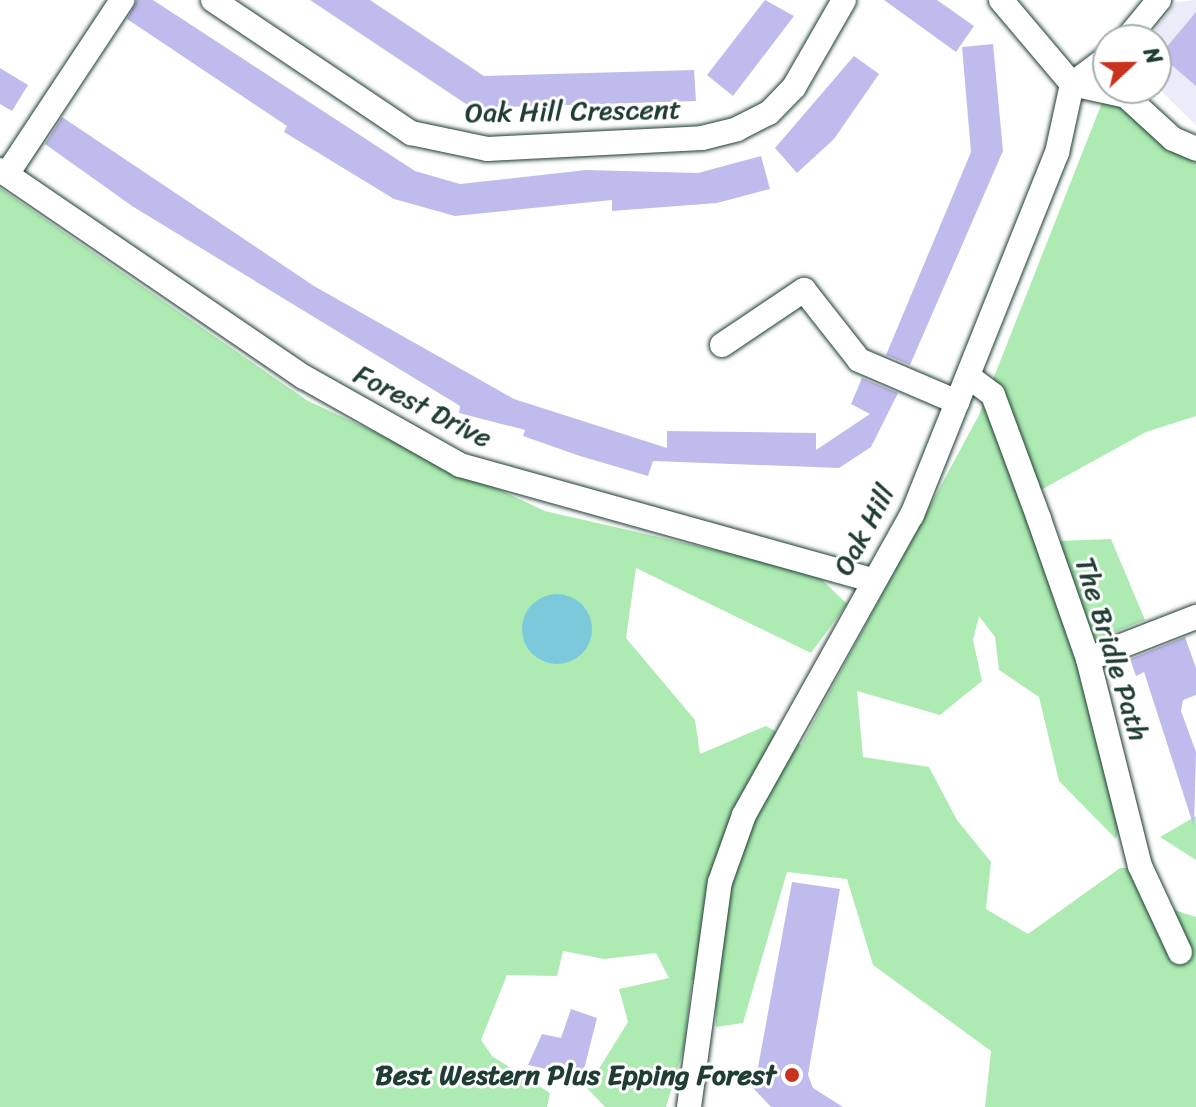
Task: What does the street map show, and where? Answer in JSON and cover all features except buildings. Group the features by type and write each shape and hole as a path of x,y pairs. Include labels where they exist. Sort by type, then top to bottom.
{"street":[{"path":"3,172 122,0"},
{"name":"Oak Hill Crescent","path":"221,4 411,133 487,149 702,138 737,129 769,113 794,87 844,0"},
{"path":"1001,0 1072,84 1126,96 1173,139 1196,149"},
{"path":"1139,24 1159,0"},
{"path":"1072,84 1092,69"},
{"name":"Oak Hill","path":"689,1107 720,882 744,815 872,580 912,515 1045,188 1072,84"},
{"name":"Forest Drive","path":"3,172 304,377 460,465 872,580"},
{"path":"722,345 804,290 859,360 957,402"},
{"name":"The Bridle Path","path":"968,376 993,395 1088,659 1140,866 1180,952"},
{"path":"1088,659 1196,617"}],"shaded area":[{"path":"1196,0 1196,125 1172,102 1172,24 1160,24 1176,2"}],"green space":[{"path":"1101,104 1118,104 1196,159 1196,416 1146,432 1039,491 1033,542 1111,539 1145,620 1089,642 1129,798 1116,839 1059,781 1039,697 999,670 995,637 979,616 973,640 982,681 940,715 857,691 863,757 929,767 957,820 991,862 986,909 1028,934 1120,868 1135,868 1171,909 1196,917 1196,1107 985,1107 991,1051 873,965 847,879 787,872 743,1023 716,1027 715,982 692,980 684,1048 666,1107 605,1107 587,1088 628,1022 619,989 669,978 656,953 604,959 563,951 557,976 507,975 481,1040 492,1056 550,1093 547,1107 0,1107 0,188 308,401 545,511 815,573 847,604 811,653 636,568 626,638 695,720 700,754 766,726 801,745 979,415"},
{"path":"1196,816 1196,860 1160,837"}],"water":[{"path":"557,594 576,600 586,610 592,629 586,648 576,658 557,664 538,658 528,648 522,629 528,610 538,600"}],"place":[{"name":"Best Western Plus Epping Forest","path":"792,1075"}]}
